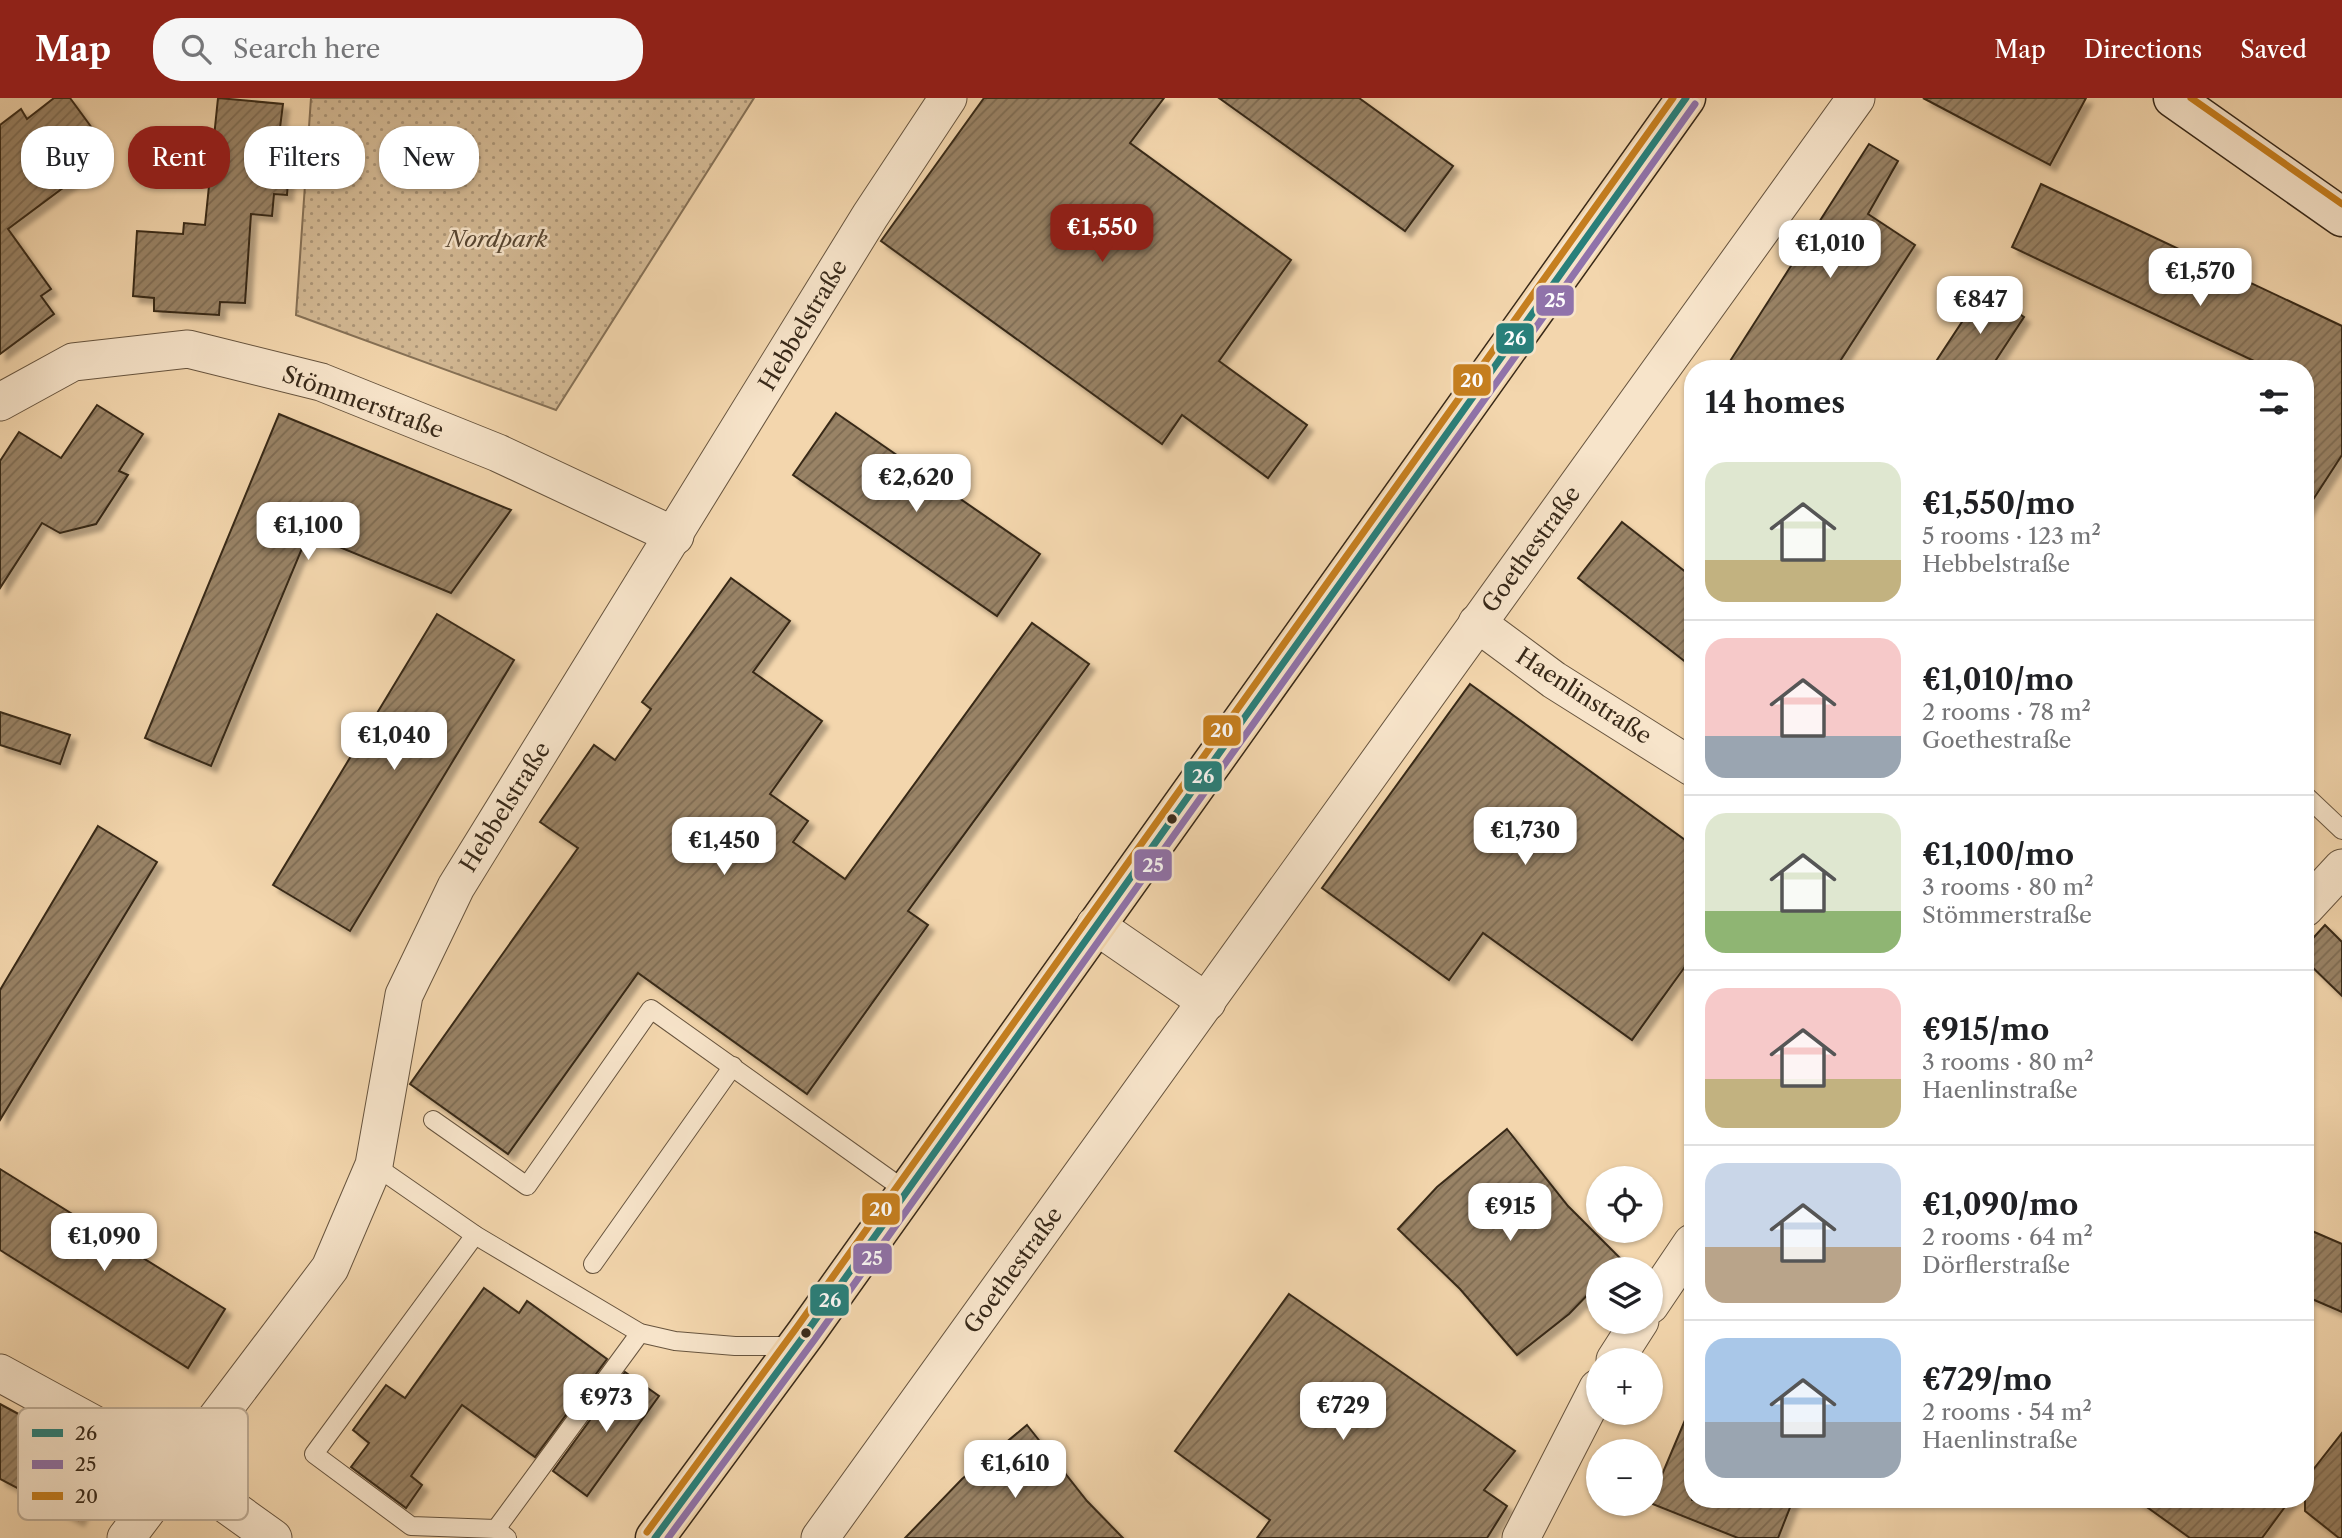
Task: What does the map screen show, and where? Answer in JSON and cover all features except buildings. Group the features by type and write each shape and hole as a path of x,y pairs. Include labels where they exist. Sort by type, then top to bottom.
{"main road":[{"path":"655,1538 796,1346 1686,98"}],"street":[{"name":"Hebbelstraße","path":"225,1408 330,1268 374,1165 404,995 450,899 870,216 948,98"},
{"name":"Goethestraße","path":"820,1538 1856,98"},
{"path":"2174,98 2342,217"},
{"name":"Stömmerstraße","path":"0,402 73,362 188,349 334,387 498,453 675,536"},
{"name":"Haenlinstraße","path":"1477,623 1554,680 1684,761"},
{"path":"2314,898 2342,868"},
{"path":"1095,925 1207,1002"},
{"path":"1663,1286 1684,1255"},
{"path":"0,1373 64,1408"},
{"path":"1521,1538 1586,1411"},
{"name":"Hebbelstraße","path":"127,1538 140,1520"},
{"path":"248,1520 273,1538"}],"lane":[{"path":"2314,804 2342,830"},
{"path":"433,1120 527,1186 651,1009 906,1192"},
{"path":"593,1264 733,1066"},
{"path":"374,1165 475,1235 640,1333 676,1342 796,1346"},
{"path":"475,1235 314,1454 411,1526 501,1534 640,1333"}],"green space":[{"name":"Nordpark","path":"311,98 754,98 556,410 296,315 305,189 365,189 365,126 309,126"}],"transit line":[{"name":"20","path":"647,1532 797,1327 1673,98"},
{"name":"26","path":"655,1538 806,1333 1686,98"},
{"name":"20","path":"2191,98 2342,204"},
{"name":"25","path":"668,1538 815,1339 1695,104"}]}
